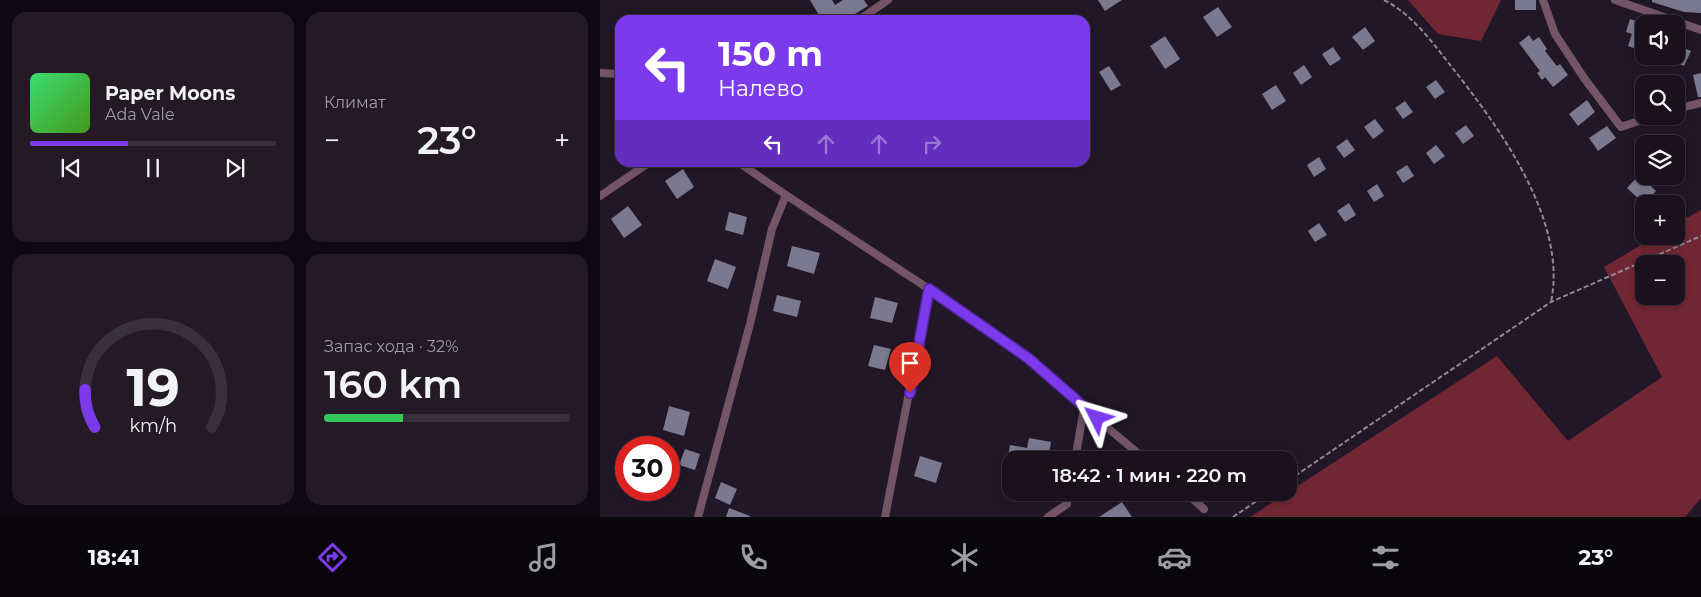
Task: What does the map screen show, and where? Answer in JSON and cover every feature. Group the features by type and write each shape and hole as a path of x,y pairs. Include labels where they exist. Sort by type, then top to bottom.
{"street":[{"path":"866,15 888,0"},
{"path":"1544,0 1555,34 1584,78 1621,127 1635,122"},
{"path":"1615,0 1701,30"},
{"path":"600,73 615,74"},
{"path":"1685,107 1701,103"},
{"path":"600,196 643,167"},
{"path":"745,167 929,289 1028,358 1135,451"},
{"path":"698,517 750,324 772,229 786,195"},
{"path":"885,517 929,289"},
{"path":"1077,451 1084,408"},
{"path":"1048,517 1067,504 1068,501"},
{"path":"1195,501 1204,509"}],"path":[{"path":"1384,0 1398,7 1429,38 1475,96 1515,155 1541,214 1550,248 1555,283 1551,302"},
{"path":"1297,475 1551,302 1701,236"},
{"path":"1233,517 1257,501"}],"shaded area":[{"path":"1408,0 1501,0 1481,41 1438,34"},
{"path":"1701,210 1701,498 1685,517 1250,517 1275,501 1297,501 1297,486 1497,356 1568,441 1662,377 1604,267 1641,245 1685,245 1685,219"}],"building":[{"path":"810,0 832,0 835,5 843,0 864,0 868,6 853,15 819,15"},
{"path":"1098,0 1122,0 1105,11"},
{"path":"1515,0 1536,0 1536,10 1515,10"},
{"path":"1652,0 1701,0 1701,13 1684,12 1652,2"},
{"path":"1218,7 1232,27 1217,37 1203,17"},
{"path":"1630,19 1635,21 1635,48 1628,46 1632,34 1626,32"},
{"path":"1365,27 1375,41 1363,50 1352,37"},
{"path":"1529,35 1533,41 1539,37 1547,49 1545,51 1557,66 1560,64 1568,75 1553,87 1545,77 1542,80 1537,73 1540,71 1519,43"},
{"path":"1165,36 1180,59 1165,69 1150,46"},
{"path":"1333,47 1341,59 1330,66 1322,54"},
{"path":"1685,49 1691,51 1685,64"},
{"path":"1304,65 1312,77 1301,85 1293,73"},
{"path":"1109,66 1121,85 1111,91 1099,72"},
{"path":"1701,73 1701,97 1698,97 1693,75"},
{"path":"1436,80 1445,92 1435,99 1426,87"},
{"path":"1276,85 1286,101 1272,110 1262,94"},
{"path":"1587,100 1595,112 1578,126 1569,114"},
{"path":"1405,101 1413,112 1403,119 1395,108"},
{"path":"1375,119 1384,131 1373,139 1364,127"},
{"path":"1466,125 1474,136 1463,144 1455,133"},
{"path":"1607,126 1616,138 1598,151 1589,138"},
{"path":"1347,139 1355,150 1344,158 1336,147"},
{"path":"1436,145 1445,156 1434,164 1426,153"},
{"path":"1319,157 1326,169 1314,177 1307,165"},
{"path":"1407,165 1414,176 1403,183 1396,172"},
{"path":"683,169 694,187 677,199 665,181"},
{"path":"1635,179 1635,185 1650,185 1656,191 1652,195 1635,196 1627,188"},
{"path":"1377,184 1384,196 1374,202 1367,191"},
{"path":"1349,203 1356,215 1345,222 1337,211"},
{"path":"628,206 642,225 624,238 611,219"},
{"path":"729,212 747,217 743,235 725,230"},
{"path":"1319,223 1327,235 1315,242 1308,231"},
{"path":"792,246 820,253 814,274 787,266"},
{"path":"715,259 736,267 728,289 707,281"},
{"path":"777,295 801,301 797,317 773,311"},
{"path":"875,297 898,303 892,323 870,318"},
{"path":"874,345 891,349 885,370 868,366"},
{"path":"669,406 690,412 684,436 663,430"},
{"path":"1029,438 1051,442 1050,451 1009,451 1010,445 1027,448"},
{"path":"685,449 700,454 695,470 680,465"},
{"path":"920,456 942,463 936,483 914,476"},
{"path":"721,482 737,489 730,505 715,498"},
{"path":"1122,502 1132,517 1099,517"},
{"path":"729,508 750,516 750,517 726,517"}],"route":[{"path":"910,393 929,289 1028,358 1097,418"}]}
